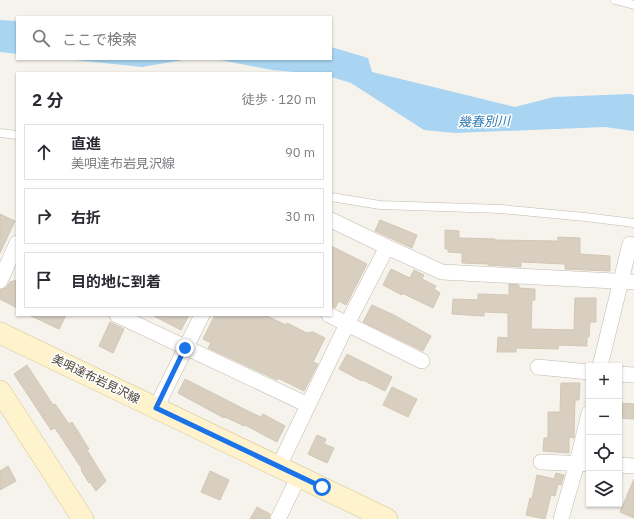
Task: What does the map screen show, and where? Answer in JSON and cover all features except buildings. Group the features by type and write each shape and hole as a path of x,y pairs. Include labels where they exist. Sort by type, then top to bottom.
{"main road":[{"name":"美唄達布岩見沢線","path":"0,333 387,519"},
{"path":"0,392 83,519"}],"street":[{"path":"332,220 442,272 627,282"},
{"path":"601,363 627,282 630,244"},
{"path":"279,466 347,324 387,247"},
{"path":"0,281 13,265 16,248"},
{"path":"119,316 308,405"},
{"path":"156,408 201,316"},
{"path":"332,316 422,361"},
{"path":"538,367 586,372"},
{"path":"622,374 634,375"},
{"path":"562,519 583,463 586,435"},
{"path":"541,462 583,463"},
{"path":"622,465 634,466"},
{"path":"278,519 299,476"}],"lane":[{"path":"615,0 634,5"},
{"path":"0,134 16,135"},
{"path":"332,197 380,205 501,209 634,223"}],"water":[{"path":"0,20 16,21 16,54 0,52"},
{"name":"幾春別川","path":"332,47 368,58 372,72 515,107 554,97 630,94 634,95 634,131 605,127 455,133 424,130 351,83 332,77 332,72 295,72 272,70 220,60 332,60"},
{"path":"75,60 183,60 142,67"}],"route":[{"path":"185,348 156,408 322,487"}]}
